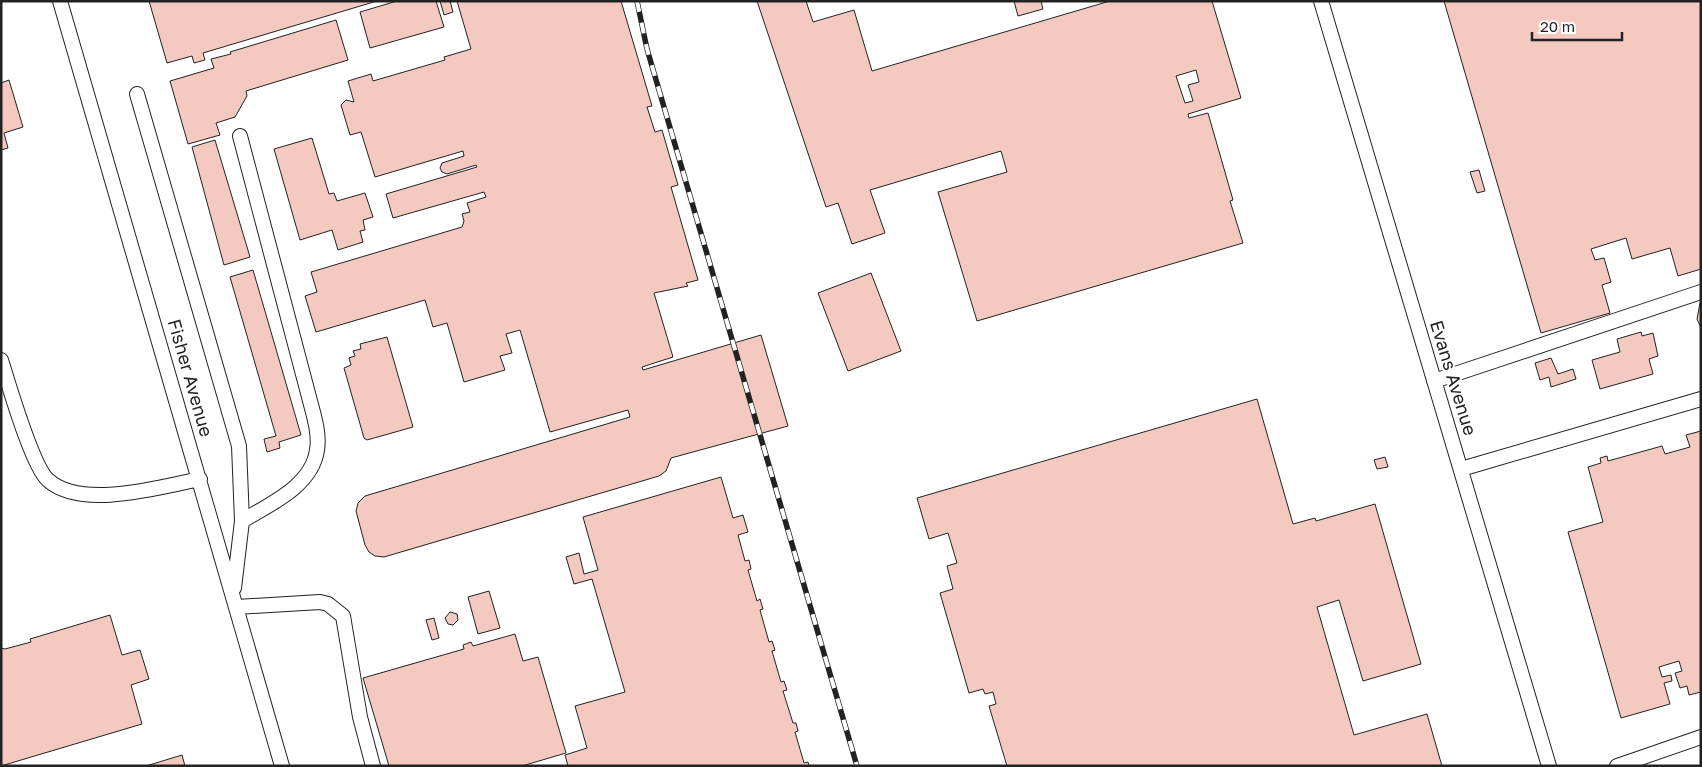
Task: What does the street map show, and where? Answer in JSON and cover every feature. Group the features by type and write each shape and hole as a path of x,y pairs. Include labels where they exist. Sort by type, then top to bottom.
{"lane":[{"name":"Fisher Avenue","path":"60,1 282,766"},
{"name":"Evans Avenue","path":"1321,1 1549,766"},
{"path":"137,94 239,446 242,521 235,601 320,602 328,604 343,616 360,717 373,766"},
{"path":"240,136 309,397 317,433 318,450 310,471 299,483 283,496 242,521"},
{"path":"1434,381 1701,292"},
{"path":"1,360 36,463 48,480 67,492 100,495 128,493 200,479"},
{"path":"1461,469 1701,399"},
{"path":"1617,766 1701,737"}],"building":[{"path":"149,1 377,1 203,53 205,60 194,63 192,56 167,63"},
{"path":"397,1 436,1 444,27 370,48 360,12"},
{"path":"440,1 450,1 453,12 444,15"},
{"path":"457,1 621,1 652,106 647,107 655,132 662,130 678,185 671,187 698,280 686,283 688,286 654,293 673,357 642,367 643,370 761,335 788,426 671,458 666,471 659,476 384,557 375,556 369,552 365,545 356,511 358,503 365,496 630,417 628,410 550,432 520,330 506,334 512,353 500,356 505,370 464,382 447,323 433,327 425,300 316,332 305,296 317,292 311,272 462,227 464,221 462,214 470,212 467,203 486,197 484,192 393,218 386,194 477,167 476,165 447,174 442,172 440,168 442,163 464,156 463,151 375,177 361,132 350,135 341,105 346,100 354,102 348,81 371,74 373,81 445,60 444,57 471,49"},
{"path":"757,1 806,1 813,22 854,10 872,71 1110,1 1212,1 1241,98 1188,114 1189,118 1208,113 1233,200 1230,201 1243,243 977,321 938,192 1007,172 1001,151 870,190 885,233 852,244 838,203 826,207","holes":["1196,70 1199,82 1188,85 1193,101 1185,103 1176,76"]},
{"path":"1014,1 1041,1 1043,9 1018,16"},
{"path":"1444,1 1701,1 1701,269 1678,276 1670,248 1632,259 1626,238 1591,249 1595,260 1604,258 1611,282 1602,285 1610,313 1541,333"},
{"path":"336,20 348,60 246,91 247,96 235,117 216,123 220,135 188,144 170,81 214,68 211,59 231,54 230,52"},
{"path":"9,80 23,127 4,133 8,148 1,150 1,83"},
{"path":"312,138 329,194 334,193 337,201 365,193 373,217 363,220 365,230 360,231 363,242 338,250 332,230 300,240 274,149"},
{"path":"215,140 250,257 224,265 192,147"},
{"path":"1479,170 1485,191 1477,193 1470,172"},
{"path":"253,270 301,435 279,442 280,448 267,452 264,439 276,436 230,277"},
{"path":"871,273 901,351 848,371 818,293"},
{"path":"1701,303 1701,328 1697,319"},
{"path":"1641,332 1642,336 1653,333 1658,356 1649,359 1653,374 1600,389 1592,360 1620,352 1617,339"},
{"path":"387,337 413,427 367,440 364,438 344,368 351,365 349,358 355,356 353,351 361,349 360,344"},
{"path":"1551,358 1558,374 1573,369 1576,379 1551,387 1549,377 1540,380 1535,363"},
{"path":"1257,399 1293,524 1315,518 1316,521 1375,504 1421,664 1363,681 1339,600 1317,607 1354,735 1427,714 1442,766 1007,766 989,706 996,704 993,692 985,694 983,689 969,693 940,593 953,589 947,566 957,563 948,533 929,539 917,498"},
{"path":"1701,431 1701,692 1689,695 1687,686 1680,688 1675,673 1682,671 1679,661 1659,667 1662,677 1671,675 1672,681 1664,683 1670,704 1621,718 1568,532 1603,522 1588,467 1601,463 1600,458 1607,456 1608,461 1662,446 1665,454 1690,447 1686,435"},
{"path":"1385,457 1388,467 1377,469 1374,460"},
{"path":"721,477 733,518 743,515 748,532 738,535 745,561 749,560 751,569 748,570 757,601 760,599 763,609 760,610 769,642 772,641 775,650 772,651 781,682 784,681 787,690 783,691 793,723 796,723 798,731 795,732 804,763 808,762 809,766 568,766 565,755 587,748 575,706 625,692 592,579 574,584 566,557 579,553 584,574 598,570 583,517"},
{"path":"489,591 500,628 478,634 468,597"},
{"path":"450,612 457,614 458,620 453,625 448,624 445,618"},
{"path":"110,615 122,655 140,650 149,679 131,685 142,724 1,766 1,648 5,649 31,642 30,639"},
{"path":"434,618 439,638 432,640 426,620"},
{"path":"515,634 523,661 538,657 566,753 522,766 389,766 363,678 464,649 463,645 471,642 473,646"},
{"path":"182,755 185,766 146,766"}],"railway":[{"path":"637,1 647,49 857,766"}]}
